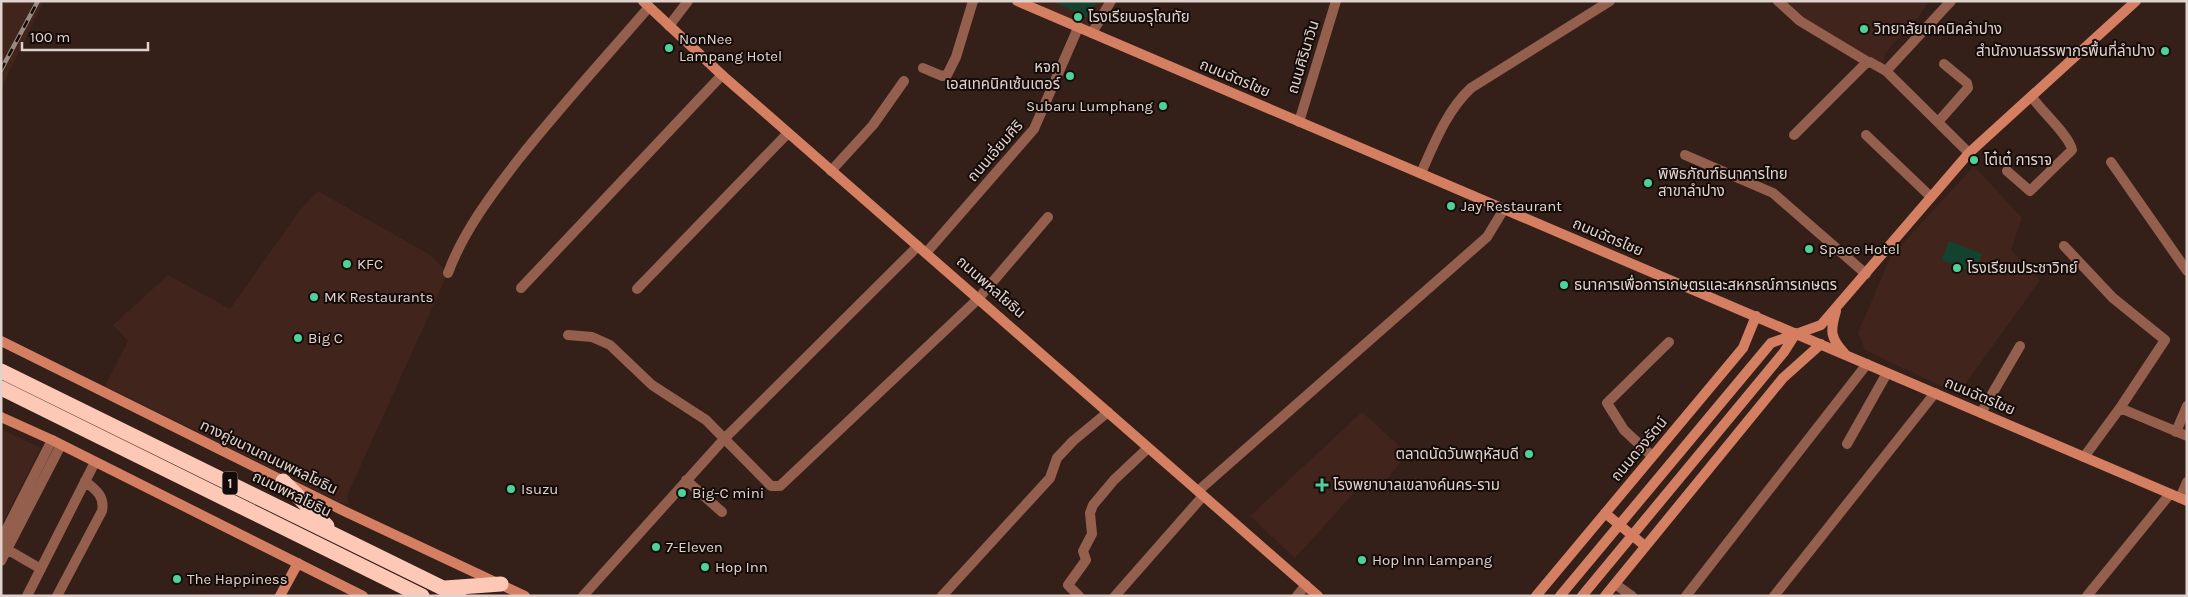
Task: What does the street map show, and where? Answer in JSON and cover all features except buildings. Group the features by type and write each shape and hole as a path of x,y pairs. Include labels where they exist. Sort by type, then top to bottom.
{"highway":[{"name":"ถนนพหลโยธิน","path":"1,371 459,596"},
{"name":"1","path":"1,388 422,596"},
{"path":"283,481 336,536"},
{"path":"387,579 396,596"},
{"path":"444,588 496,582"}],"main road":[{"name":"ถนนฉัตรไชย","path":"1017,1 2179,498"},
{"path":"1560,596 1771,343 1821,324 1837,308 1969,153 2136,1"},
{"name":"ถนนพหลโยธิน","path":"646,4 722,75 1318,596"},
{"path":"1837,308 1831,328 1838,347 1846,355"},
{"name":"ถนนดวงรัตน์","path":"1536,596 1743,348 1756,316"},
{"path":"1582,596 1784,352 1796,333"},
{"name":"ทางคู่ขนานถนนพหลโยธิน","path":"1,341 283,481 525,596"},
{"path":"1605,596 1783,378 1821,344"},
{"path":"1,417 56,442 363,596"},
{"path":"1605,513 1645,546"},
{"path":"280,596 298,563"}],"street":[{"path":"670,26 688,1"},
{"path":"923,68 946,76 958,51 973,1"},
{"path":"1092,34 1111,1"},
{"name":"ถนนศิรินาวิน","path":"1300,122 1336,1"},
{"path":"1421,173 1439,133 1463,95 1471,88 1610,1"},
{"path":"1778,1 1800,21 1886,71 1969,153"},
{"path":"1886,71 1951,1"},
{"path":"448,273 456,252 489,198 646,4"},
{"name":"ถนนเอี่ยมศิริ","path":"583,596 724,439 922,250 1034,129 1078,28"},
{"path":"1794,135 1868,62"},
{"path":"1938,122 1968,88 1967,83 1944,64"},
{"path":"521,288 722,75"},
{"path":"831,171 872,125 904,81"},
{"path":"2007,171 2030,191 2072,150 2069,143 2040,111 2032,97"},
{"path":"637,289 788,133"},
{"path":"1866,135 1931,197"},
{"path":"1686,155 1773,193 1866,274"},
{"path":"2111,162 2187,271"},
{"path":"1115,596 1200,494 1487,237 1504,209"},
{"path":"568,335 592,337 610,345 638,374 706,420 771,486 780,486 978,299 1048,217"},
{"path":"2064,246 2113,298 2164,340 2120,408 2084,457"},
{"path":"1652,456 1624,430 1608,403 1669,342"},
{"path":"1981,413 2020,346"},
{"path":"1686,596 1867,364"},
{"path":"1848,444 1887,372"},
{"path":"1774,596 1934,393"},
{"path":"2176,432 2187,406"},
{"path":"2120,408 2187,436"},
{"path":"942,596 1050,478 1057,458 1072,441 1108,412"},
{"path":"1,540 56,442"},
{"path":"1,561 4,547 56,442"},
{"path":"1079,596 1068,586 1086,560 1083,551 1092,534 1090,513 1093,505 1114,480 1148,448"},
{"path":"27,596 95,462"},
{"path":"686,480 722,512"},
{"path":"57,596 102,510 103,499 98,491 85,481"},
{"path":"2087,596 2179,498 2187,482"},
{"path":"4,547 41,569"},
{"path":"1615,584 1632,596"},
{"path":"1297,596 1306,585"}],"shaded area":[{"path":"1,1 44,1 1,89"},
{"name":"โรงเรียนอรุโณทัย","path":"1017,1 1112,1 1092,33"},
{"name":"วิทยาลัยเทคนิคลำปาง","path":"1785,1 1929,1 1919,16 1886,52 1883,64 1866,59 1797,14"},
{"name":"โรงเรียนประชาวิทย์","path":"1974,166 2022,218 2011,250 2040,280 1958,394 1865,350 1858,333 1891,256"},
{"path":"318,191 432,256 448,273 347,496 349,504 341,503 105,386 128,341 113,325 168,275 230,309 300,210"},
{"name":"โรงพยาบาลเขลางค์นคร-ราม","path":"1362,412 1407,453 1377,493 1364,482 1295,558 1250,516"},
{"path":"1,429 41,448 1,526"}],"green space":[{"path":"1052,1 1097,1 1088,18"},
{"path":"1949,241 1982,254 1975,273 1942,260"}],"railway":[{"path":"1,70 38,1"}],"place":[{"name":"โรงเรียนอรุโณทัย","path":"1078,17"},
{"name":"วิทยาลัยเทคนิคลำปาง","path":"1864,29"},
{"name":"NonNee Lampang Hotel","path":"669,48"},
{"name":"สำนักงานสรรพากรพื้นที่ลำปาง","path":"2165,51"},
{"name":"หจก เอสเทคนิคเซ้นเตอร์","path":"1070,76"},
{"name":"Subaru Lumphang","path":"1163,106"},
{"name":"โต๋เต๋ การาจ","path":"1974,160"},
{"name":"พิพิธภัณฑ์ธนาคารไทย สาขาลำปาง","path":"1648,183"},
{"name":"Jay Restaurant","path":"1451,206"},
{"name":"Space Hotel","path":"1809,249"},
{"name":"KFC","path":"347,264"},
{"name":"โรงเรียนประชาวิทย์","path":"1957,268"},
{"name":"ธนาคารเพื่อการเกษตรและสหกรณ์การเกษตร","path":"1564,285"},
{"name":"MK Restaurants","path":"314,297"},
{"name":"Big C","path":"298,338"},
{"name":"ตลาดนัดวันพฤหัสบดี","path":"1529,454"},
{"name":"โรงพยาบาลเขลางค์นคร-ราม","path":"1322,485"},
{"name":"Isuzu","path":"511,489"},
{"name":"Big-C mini","path":"682,493"},
{"name":"7-Eleven","path":"656,547"},
{"name":"Hop Inn Lampang","path":"1362,560"},
{"name":"Hop Inn","path":"705,567"},
{"name":"The Happiness","path":"177,579"}]}
